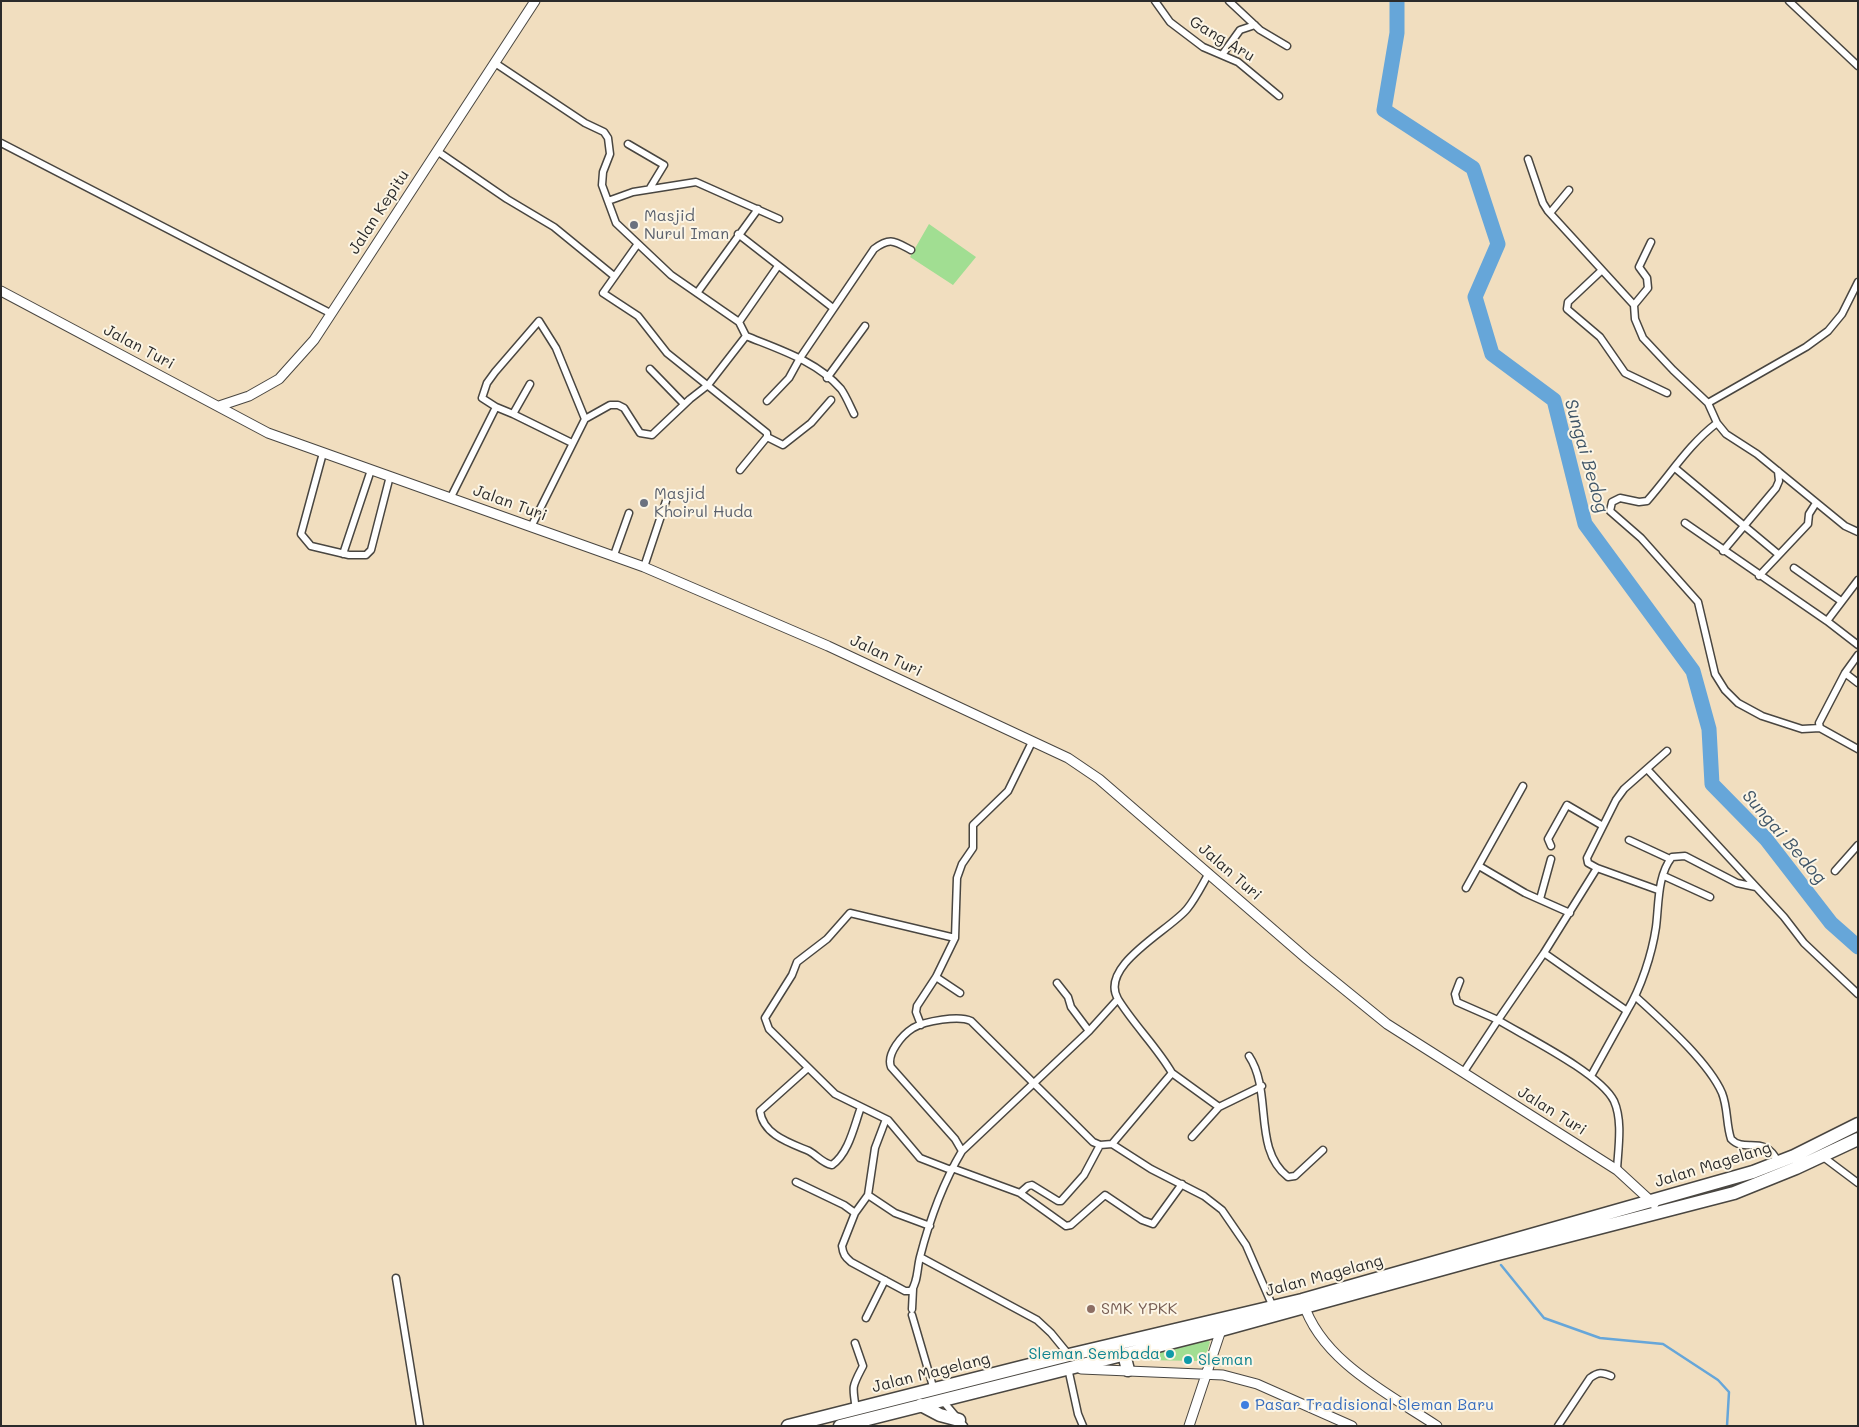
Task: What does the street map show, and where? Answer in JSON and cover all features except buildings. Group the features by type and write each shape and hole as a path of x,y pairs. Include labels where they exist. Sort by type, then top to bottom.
{"highway":[{"name":"Jalan Magelang","path":"788,1426 856,1409 938,1395 1068,1368 1221,1330 1652,1200 1753,1172 1858,1124"},
{"name":"Jalan Magelang","path":"840,1426 921,1405 938,1395 1069,1355 1273,1307 1303,1304 1734,1193 1858,1139"},
{"path":"1124,1354 1128,1370"},
{"path":"921,1405 940,1415 962,1423"}],"main road":[{"name":"Jalan Kepitu","path":"219,406 249,396 279,379 314,340 535,1"},
{"name":"Jalan Turi","path":"1,291 268,433 644,567 828,646 1068,758 1099,779 1307,960 1380,1018 1617,1170 1652,1200 1662,1212"},
{"path":"240,419 237,413 238,408 249,396"},
{"path":"1303,1304 1316,1331 1343,1360 1437,1426"},
{"path":"1189,1426 1221,1330"},
{"path":"1068,1368 1207,1373 1258,1384 1352,1426"}],"street":[{"name":"Gang Aru","path":"1155,1 1170,22 1203,47 1238,62 1279,96"},
{"path":"1229,1 1255,25 1287,46"},
{"path":"1789,1 1858,66"},
{"path":"1222,55 1240,30 1255,25"},
{"path":"495,63 584,123 604,132 608,138 610,154 603,172 602,184 616,223 638,245 671,275 739,322 746,336 800,358 827,378 842,390 854,414"},
{"path":"1,143 330,313"},
{"path":"628,144 664,165 650,188"},
{"path":"437,151 507,199 554,227 614,276"},
{"path":"1528,159 1543,203 1550,213 1600,271 1634,305 1635,320 1643,338 1708,403 1717,423 1726,434 1778,471 1846,526 1858,532"},
{"path":"608,202 650,188 696,182 779,218"},
{"path":"1550,213 1569,190"},
{"path":"697,293 758,209"},
{"path":"738,234 833,308"},
{"path":"767,402 788,378 874,249 885,241 895,241 911,250"},
{"path":"1634,305 1648,288 1647,278 1639,267 1651,242"},
{"path":"638,245 603,293 638,316 663,349 767,433 767,437 783,445 811,423 831,400"},
{"path":"739,322 778,266"},
{"path":"1600,271 1568,302 1567,309 1600,337 1624,373 1667,394"},
{"path":"1708,403 1806,347 1828,331 1842,314 1858,282"},
{"path":"572,443 496,407 482,398 487,383 539,322 556,348 585,419"},
{"path":"827,378 865,326"},
{"path":"531,527 585,419 610,405 618,405 624,408 640,432 652,435 684,404 708,385 746,336"},
{"path":"650,369 684,404"},
{"path":"513,414 530,384"},
{"path":"450,497 496,407"},
{"path":"1717,423 1706,431 1647,501 1615,499 1610,506 1612,515 1641,538 1690,590 1698,602 1715,674 1725,690 1738,702 1762,716 1802,729 1820,728 1858,749"},
{"path":"740,470 767,437"},
{"path":"323,453 301,534 310,546 360,556 371,550 390,476"},
{"path":"1675,468 1778,554"},
{"path":"343,554 371,470"},
{"path":"1723,551 1776,488 1779,481 1778,471"},
{"path":"644,567 666,501"},
{"path":"1759,576 1808,524 1809,514 1816,503"},
{"path":"614,555 629,513"},
{"path":"1685,523 1858,645"},
{"path":"1794,568 1841,601"},
{"path":"1826,621 1858,580"},
{"path":"1820,728 1819,722 1845,673 1858,654"},
{"path":"1845,673 1858,683"},
{"path":"921,1025 916,1009 936,977 955,938 957,878 962,864 973,848 974,836 972,828 975,821 1008,791 1032,742"},
{"path":"1658,890 1597,868 1588,863 1587,858 1624,789 1668,751"},
{"path":"1647,768 1756,887 1804,943 1858,994"},
{"path":"1466,888 1523,786"},
{"path":"1551,846 1548,839 1567,805 1603,826"},
{"path":"1629,840 1670,859"},
{"path":"1835,871 1858,845"},
{"path":"1591,1076 1635,996 1656,929 1658,890 1670,859 1676,855 1685,856 1737,883 1756,887"},
{"path":"1540,899 1551,860"},
{"path":"1479,866 1525,893 1570,913"},
{"path":"1463,1073 1544,953 1597,868"},
{"path":"1209,873 1187,909 1128,959 1116,983 1118,999 1163,1058 1172,1073 1219,1107"},
{"path":"1664,876 1710,897"},
{"path":"955,938 850,913 846,915 827,939 797,962 792,975 765,1018 768,1029 835,1094 886,1119 896,1127 914,1153 920,1158 1020,1193 1066,1226 1071,1225 1105,1195 1142,1220 1153,1224 1182,1184"},
{"path":"1544,953 1627,1011"},
{"path":"936,977 960,993"},
{"path":"1460,981 1455,994 1460,1004 1498,1020 1591,1076 1613,1100 1618,1124 1617,1170"},
{"path":"1057,983 1068,997 1071,1007 1089,1032"},
{"path":"1635,996 1682,1041 1714,1080 1725,1104 1730,1139 1736,1143 1768,1147 1773,1151 1778,1162"},
{"path":"962,1423 938,1395 912,1312 913,1289 920,1257 930,1226 952,1169 962,1151 1089,1032 1118,999"},
{"path":"962,1151 955,1139 891,1067 889,1061 890,1054 909,1032 921,1025 956,1018 970,1021 1087,1137 1100,1145 1112,1144 1151,1169 1204,1196 1222,1210 1246,1245 1273,1307"},
{"path":"1250,1056 1262,1086 1268,1142 1277,1168 1292,1177 1324,1150"},
{"path":"808,1068 760,1111 764,1125 772,1131 795,1147 810,1152 824,1163 832,1165 839,1160 849,1141 861,1107"},
{"path":"1112,1144 1172,1073"},
{"path":"1192,1137 1219,1107 1262,1086"},
{"path":"886,1119 875,1148 868,1195 855,1213 842,1246 844,1257 905,1291 913,1289"},
{"path":"1020,1193 1032,1185 1061,1201 1084,1175 1100,1145"},
{"path":"1822,1156 1858,1183"},
{"path":"796,1182 844,1204 855,1213"},
{"path":"868,1195 895,1213 930,1226"},
{"path":"920,1257 1037,1320 1051,1333 1069,1355"},
{"path":"396,1278 420,1426"},
{"path":"866,1318 885,1280"},
{"path":"855,1343 863,1366 852,1388 856,1409"},
{"path":"1068,1368 1078,1414 1083,1426"},
{"path":"1558,1426 1590,1378 1603,1372 1611,1376"}],"green space":[{"path":"929,224 976,257 953,285 910,257"},
{"path":"1207,1340 1210,1342 1205,1359 1202,1361 1140,1360 1139,1356"}],"waterway":[{"name":"Sungai Bedog","path":"1397,1 1397,33 1384,110 1473,168 1498,244 1475,297 1492,354 1554,400 1585,524 1693,671 1709,729 1712,784 1766,839 1831,923 1858,947"},
{"path":"1501,1265 1544,1318 1600,1338 1663,1344 1718,1380 1729,1392 1727,1426"}],"place":[{"name":"Masjid Nurul Iman","path":"634,225"},
{"name":"Masjid Khoirul Huda","path":"644,503"},
{"name":"SMK YPKK","path":"1091,1309"},
{"name":"Sleman Sembada","path":"1170,1354"},
{"name":"Sleman","path":"1188,1360"},
{"name":"Pasar Tradisional Sleman Baru","path":"1245,1405"}]}
